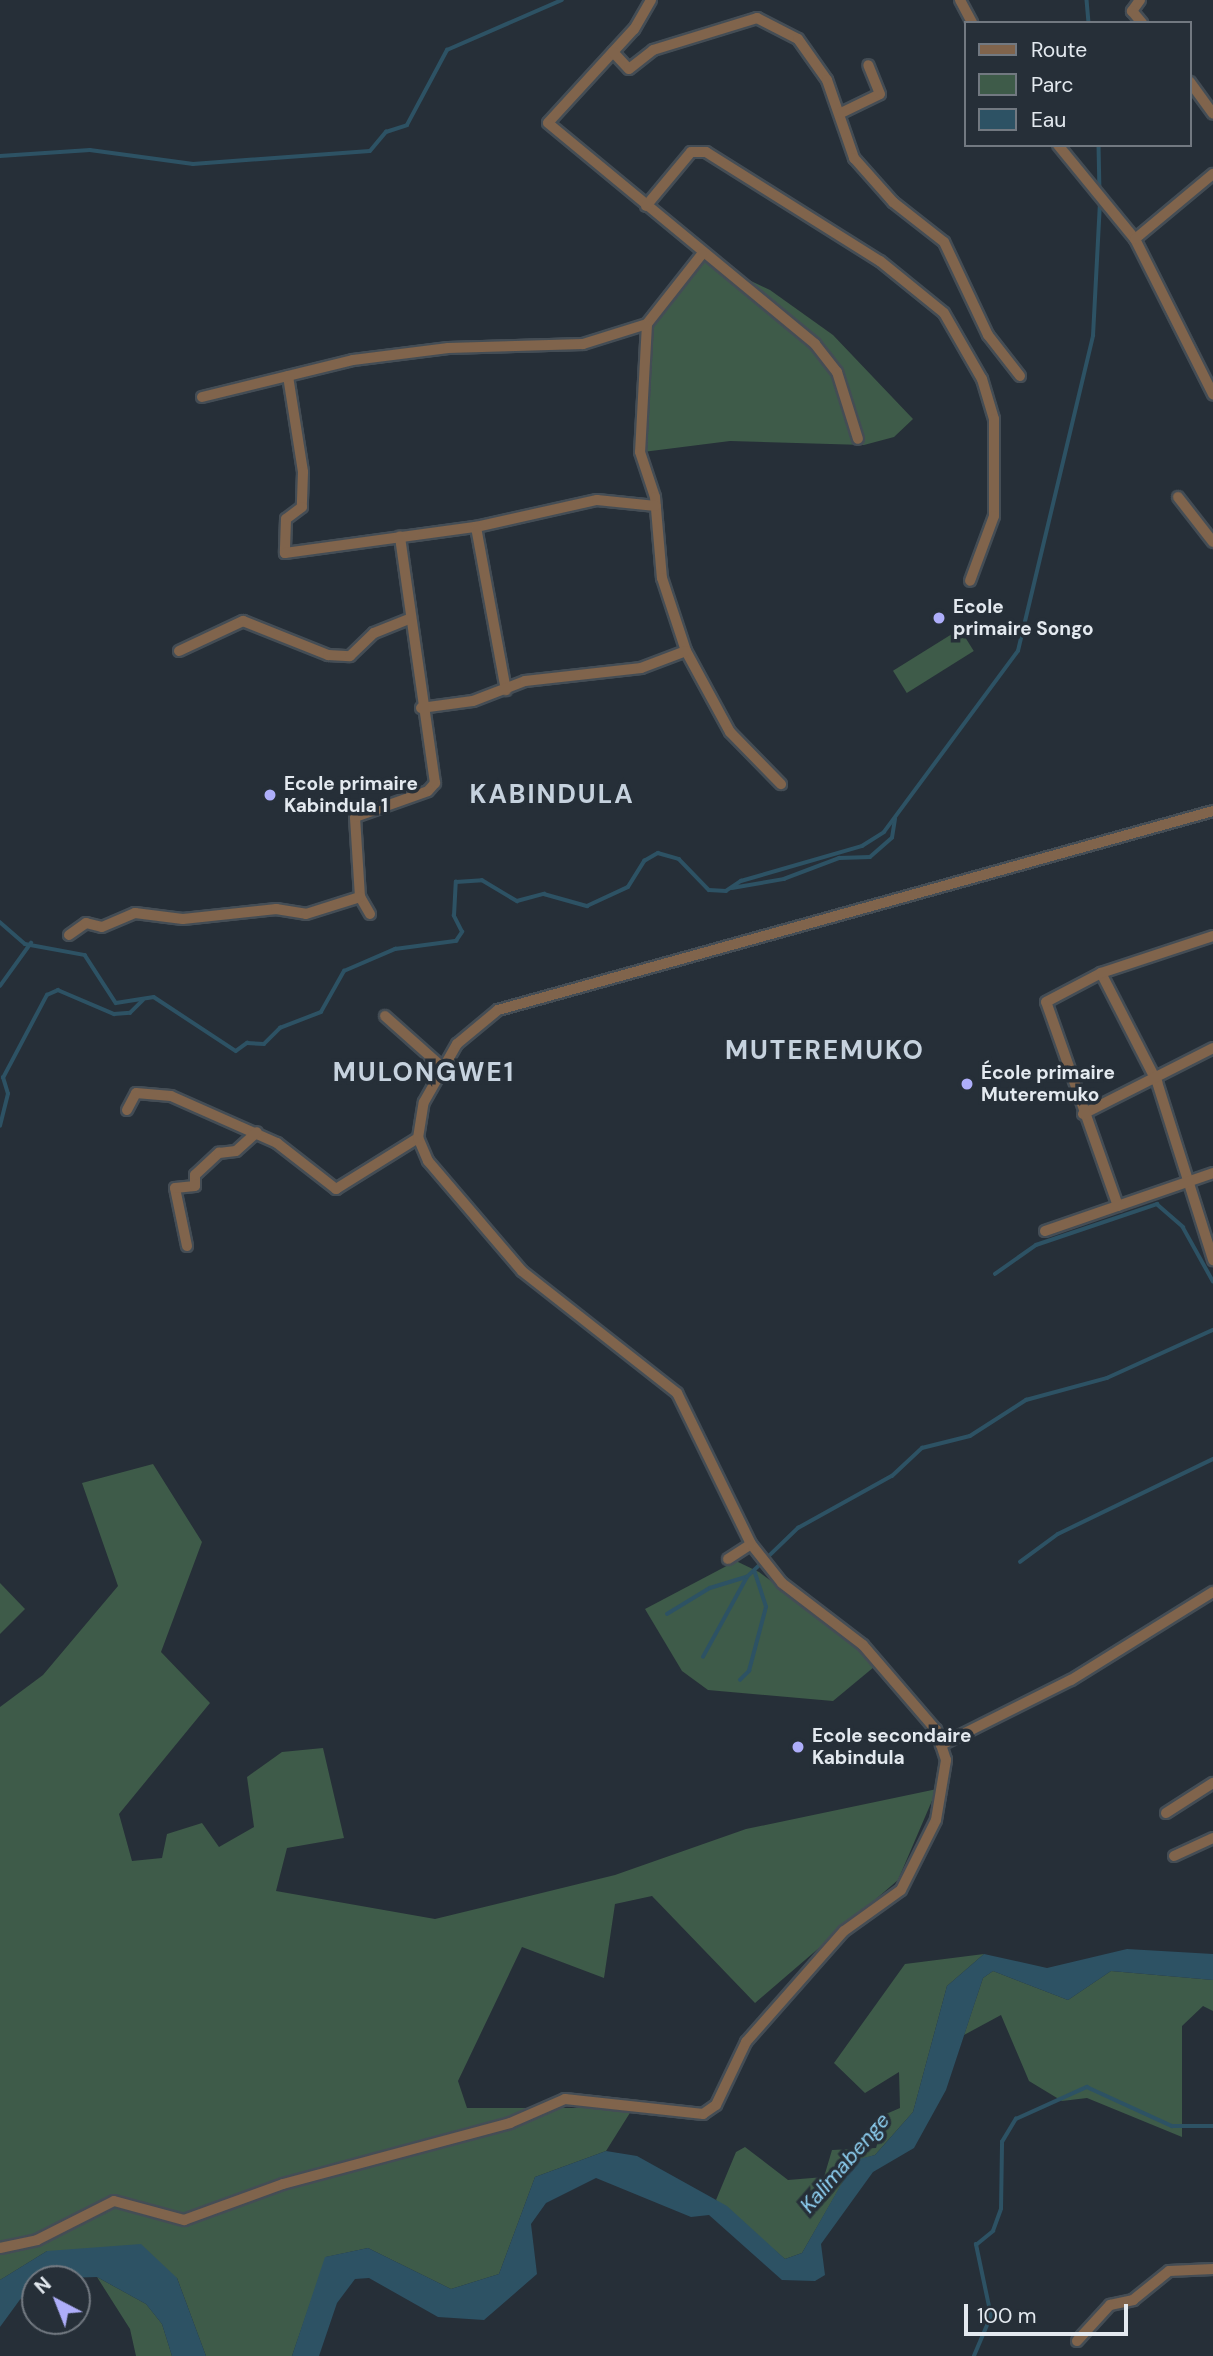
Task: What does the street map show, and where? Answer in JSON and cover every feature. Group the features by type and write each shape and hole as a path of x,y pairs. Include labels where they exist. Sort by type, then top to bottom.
{"street":[{"path":"651,0 613,52 548,123 702,254 815,344 837,372 858,439"},
{"path":"960,0 971,21"},
{"path":"1140,0 1132,10 1140,21"},
{"path":"613,52 629,69 653,50 738,22 767,20 810,53 841,113 854,158 893,202 944,242 989,335 1020,376"},
{"path":"841,113 880,94 868,65"},
{"path":"1192,85 1213,114"},
{"path":"1060,147 1093,190 1119,216 1135,239 1213,394"},
{"path":"646,206 691,152 706,152 880,261 944,313 977,369 994,419 994,516 970,581"},
{"path":"1135,239 1213,174"},
{"path":"202,397 288,376 448,348 583,344 647,324 702,254"},
{"path":"647,324 640,452 656,506 662,578 686,651 730,732 781,784"},
{"path":"288,376 303,471 302,507 286,519 285,553 476,527 597,500 656,506"},
{"path":"1178,497 1213,542"},
{"path":"476,527 506,690"},
{"path":"370,914 360,897 355,817 428,792 435,783 421,708 400,537"},
{"path":"179,651 243,621 328,655 350,656 374,633 409,619"},
{"path":"421,708 506,690 525,681 641,668 686,651"},
{"path":"0,2248 37,2240 114,2201 184,2220 283,2184 510,2123 565,2099 703,2114 716,2105 746,2042 844,1931 901,1890 936,1820 945,1777 942,1745 936,1730 863,1645 782,1583 751,1544 677,1393 522,1271 428,1161 418,1138 424,1102 441,1066 474,1024 498,1010 1213,811"},
{"path":"69,935 86,923 102,927 135,914 183,919 276,909 306,914 360,897"},
{"path":"1118,1206 1045,1006 1052,996 1101,974 1213,936"},
{"path":"1101,974 1155,1075 1186,1181 1213,1260"},
{"path":"385,1016 441,1066"},
{"path":"1083,1114 1155,1075 1213,1048"},
{"path":"127,1110 136,1093 157,1093 257,1132 336,1189 418,1138"},
{"path":"187,1246 175,1188 194,1186 195,1175 219,1153 236,1151 257,1132"},
{"path":"1045,1231 1213,1173"},
{"path":"728,1559 751,1544"},
{"path":"942,1745 1071,1680 1213,1592"},
{"path":"1166,1813 1213,1783"},
{"path":"1174,1856 1213,1838"},
{"path":"1077,2341 1110,2305 1133,2300 1169,2271 1213,2269"}],"green space":[{"path":"703,258 770,290 833,335 913,419 894,437 864,445 730,441 643,452 648,328"},
{"path":"960,629 974,651 907,693 893,671"},
{"path":"153,1464 202,1542 161,1652 210,1703 119,1814 132,1861 162,1858 167,1834 202,1823 219,1847 254,1827 247,1777 282,1752 323,1748 344,1838 287,1848 276,1891 435,1919 615,1875 746,1829 937,1789 898,1880 755,2003 652,1896 615,1904 604,1978 522,1947 458,2081 467,2108 633,2108 606,2151 535,2177 499,2274 451,2289 368,2248 326,2257 292,2356 206,2356 177,2278 47,2251 0,2280 0,1707 43,1675 118,1586 82,1483"},
{"path":"736,1561 759,1572 880,1662 833,1701 708,1690 682,1671 645,1609"},
{"path":"0,1583 25,1609 0,1634"},
{"path":"984,1954 947,1986 913,2112 875,2155 855,2161 802,2253 785,2259 716,2200 736,2152 745,2147 788,2180 824,2177 832,2150 876,2148 886,2114 900,2108 899,2072 865,2093 834,2063 905,1964"},
{"path":"993,1971 1068,2000 1111,1971 1213,1980 1213,2011 1203,2006 1182,2026 1182,2137 1087,2098 1062,2101 1029,2081 1001,2015 964,2035 983,1978"},
{"path":"97,2277 146,2304 162,2324 172,2356 136,2356 130,2329"}],"water":[{"path":"1127,1949 1213,1954 1213,1980 1111,1971 1068,2000 993,1971 983,1978 946,2090 914,2148 873,2172 821,2244 825,2275 815,2281 782,2280 709,2215 691,2217 596,2178 546,2203 531,2224 537,2274 484,2320 438,2317 369,2278 355,2279 337,2303 319,2356 292,2356 325,2257 368,2248 451,2289 499,2274 535,2177 606,2151 637,2156 727,2206 785,2259 802,2253 855,2160 875,2155 913,2112 947,1986 984,1954 1047,1968"},
{"path":"141,2244 177,2278 206,2356 172,2356 162,2324 146,2304 97,2277 91,2277 91,2265 24,2265 47,2251"},
{"path":"21,2267 21,2298 0,2327 0,2280"}],"waterway":[{"path":"0,156 90,150 193,164 370,151 386,132 407,125 447,50 562,0"},
{"path":"1087,0 1089,21"},
{"path":"1099,147 1100,192"},
{"path":"0,922 25,944 85,955 116,1003 154,997 236,1051 247,1043 264,1044 280,1028 321,1012 344,971 395,949 456,941 462,932 454,916 456,882 482,880 517,901 544,894 587,906 628,887 644,861 658,853 679,859 709,890 726,891 741,881 862,846 884,832 1018,651 1093,336 1100,203"},
{"path":"732,888 784,879 839,858 870,857 892,838 895,819"},
{"path":"0,986 31,943"},
{"path":"0,1126 8,1094 3,1078 47,995 58,990 114,1014 130,1013 143,1000"},
{"path":"995,1274 1036,1245 1157,1204 1183,1227 1213,1281"},
{"path":"703,1657 747,1577 798,1528 892,1476 922,1448 970,1436 1026,1400 1107,1378 1213,1330"},
{"path":"1020,1562 1058,1534 1213,1459"},
{"path":"740,1680 749,1671 766,1607 754,1571"},
{"path":"667,1614 710,1588 746,1577"},
{"path":"974,2356 991,2316 976,2245 993,2231 1001,2209 1002,2142 1016,2119 1087,2087 1172,2126 1213,2126"}],"place":[{"name":"Ecole primaire Songo","path":"939,618"},
{"name":"Ecole primaire Kabindula 1","path":"270,795"},
{"name":"École primaire Muteremuko","path":"967,1084"},
{"name":"Ecole secondaire Kabindula","path":"798,1747"}],"district":[{"name":"KABINDULA","path":"552,795"},
{"name":"MUTEREMUKO","path":"825,1051"},
{"name":"MULONGWE1","path":"424,1073"}],"water label":[{"name":"Kalimabenge","path":"845,2163"}]}
